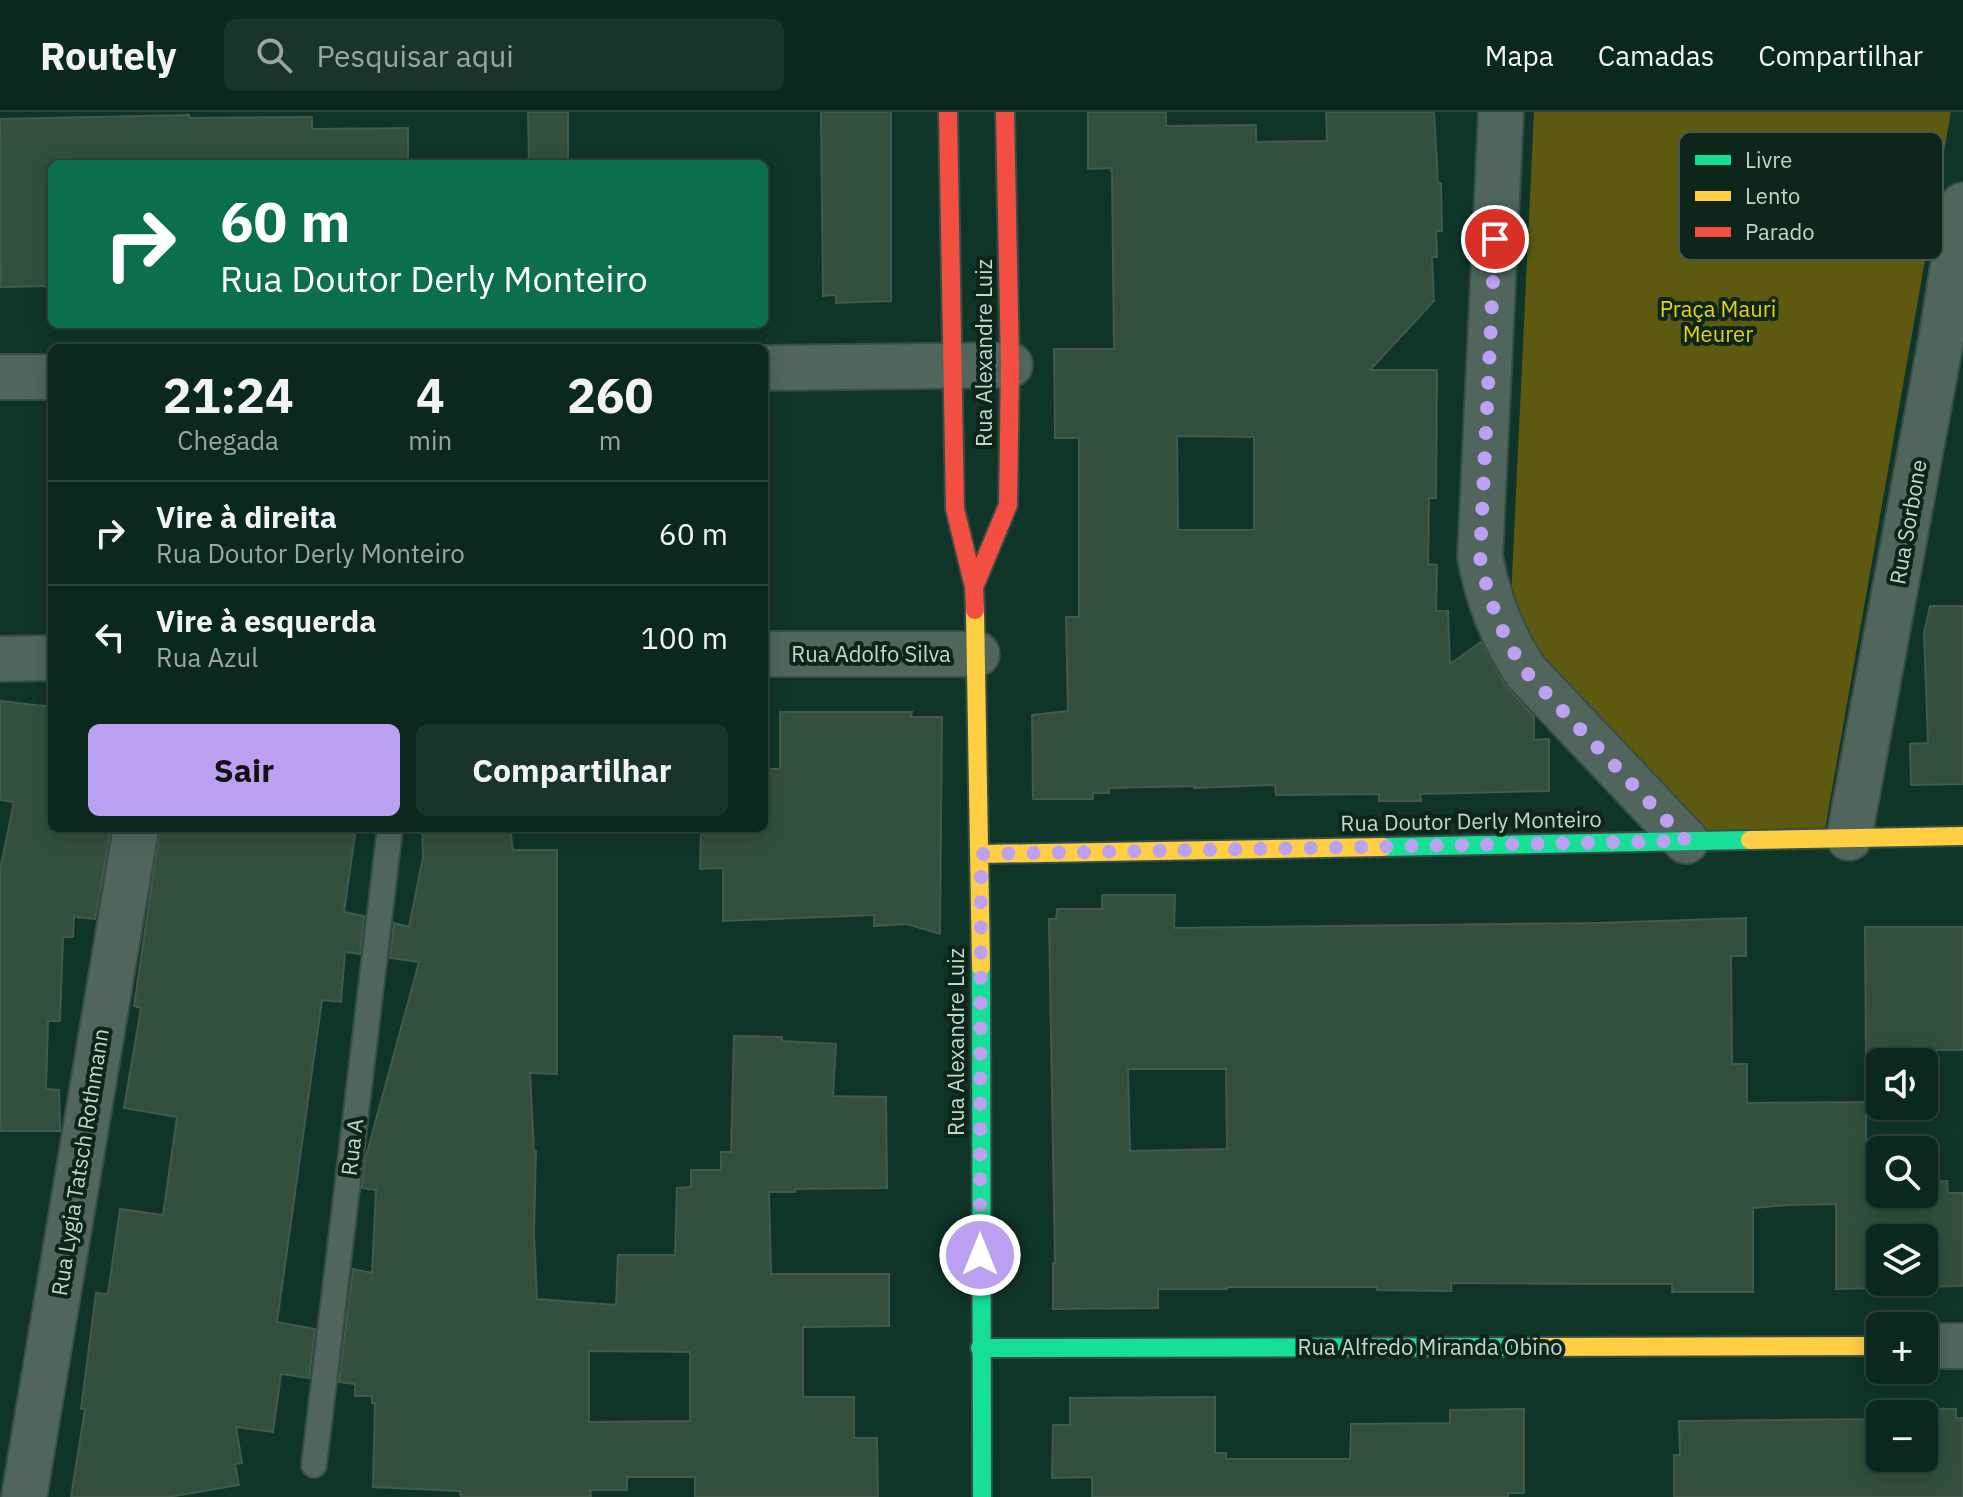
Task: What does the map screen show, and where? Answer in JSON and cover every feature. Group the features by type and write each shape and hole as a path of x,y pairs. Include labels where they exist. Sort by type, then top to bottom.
{"street":[{"name":"Rua Alexandre Luiz","path":"948,112 955,509 974,587 977,654 981,854 982,1497"},
{"name":"Rua Alexandre Luiz","path":"974,587 1008,505 1010,365 1005,112"},
{"path":"1501,112 1480,557 1487,594 1510,649 1526,672 1686,841"},
{"name":"Rua Sorbone","path":"1849,838 1952,340 1963,205"},
{"path":"768,368 1010,365"},
{"path":"0,377 48,377"},
{"name":"Rua Adolfo Silva","path":"768,654 977,654"},
{"path":"0,659 48,658"},
{"name":"Rua Lygia Tatsch Rothmann","path":"24,1497 135,832"},
{"name":"Rua Doutor Derly Monteiro","path":"981,854 1963,836"},
{"name":"Rua Alfredo Miranda Obino","path":"980,1348 1866,1346"},
{"path":"1938,1346 1963,1346"}],"lane":[{"name":"Rua A","path":"314,1465 390,832"}],"green space":[{"name":"Praça Mauri Meurer","path":"1534,112 1951,112 1943,158 1943,132 1679,132 1679,260 1925,260 1825,829 1695,832 1510,620"}],"building":[{"path":"528,112 568,112 568,160 529,160"},
{"path":"821,112 891,112 891,301 836,303 836,295 823,296"},
{"path":"1088,112 1166,112 1166,126 1256,125 1256,142 1327,141 1326,112 1434,112 1442,231 1436,231 1437,257 1432,257 1434,301 1370,370 1437,370 1436,498 1429,498 1428,564 1437,565 1436,611 1448,611 1450,664 1481,642 1505,685 1534,717 1534,740 1549,739 1549,791 1420,794 1421,801 1379,801 1379,794 1276,795 1275,785 1194,786 1109,788 1109,793 1093,793 1093,799 1033,799 1032,715 1068,711 1066,617 1079,617 1079,438 1055,438 1054,349 1114,349 1112,173 1111,168 1088,169","holes":["1177,436 1254,437 1254,530 1178,530"]},
{"path":"189,115 189,118 312,117 312,129 408,128 408,160 48,160 48,286 1,287 0,119"},
{"path":"1930,606 1963,606 1963,784 1911,785 1910,744 1928,743 1924,633"},
{"path":"0,701 48,707 48,832 110,832 95,919 74,917 73,937 63,937 60,1021 48,1021 46,1089 59,1090 60,1131 1,1131 0,870 14,802 0,800"},
{"path":"780,712 912,712 911,717 942,717 940,934 907,924 874,926 874,915 723,921 723,868 700,869 701,832 768,832 768,769 780,769"},
{"path":"159,832 355,832 344,912 364,916 360,954 345,952 341,1002 322,1000 277,1322 315,1329 309,1378 281,1374 273,1432 236,1427 242,1463 235,1464 239,1485 169,1497 71,1497 85,1409 81,1409 96,1293 108,1294 120,1209 163,1215 177,1117 124,1108 141,1008 134,1006"},
{"path":"422,832 511,832 513,850 557,850 557,1074 530,1073 536,1151 534,1233 537,1299 616,1305 618,1255 675,1255 677,1188 691,1187 691,1170 721,1170 721,1152 731,1152 734,1036 782,1037 782,1041 836,1044 833,1096 886,1097 887,1188 769,1192 771,1274 889,1274 889,1326 803,1327 803,1397 854,1397 854,1438 877,1438 878,1497 695,1497 695,1477 627,1477 627,1490 590,1490 591,1497 461,1497 460,1491 373,1487 375,1403 372,1403 372,1396 355,1396 355,1384 339,1382 353,1269 372,1273 376,1190 362,1188 365,1160 419,962 390,958 394,923 409,927 423,857","holes":["589,1351 690,1352 690,1421 589,1422"]},
{"path":"1102,895 1175,895 1174,928 1598,923 1746,918 1746,956 1731,956 1732,1064 1747,1064 1747,1103 1866,1102 1866,1208 1938,1208 1938,1181 1947,1181 1948,1193 1963,1193 1963,1286 1938,1287 1938,1224 1866,1224 1866,1288 1836,1289 1836,1204 1789,1205 1753,1208 1753,1292 1672,1292 1672,1284 1451,1283 1451,1291 1377,1290 1377,1287 1228,1287 1158,1289 1158,1308 1053,1309 1055,1263 1049,919 1056,919 1057,909 1102,909","holes":["1128,1069 1226,1069 1227,1149 1130,1151"]},
{"path":"1865,927 1963,927 1963,1050 1866,1048 1866,1065"},
{"path":"1215,1397 1215,1453 1226,1453 1226,1459 1350,1459 1351,1424 1450,1423 1450,1410 1524,1409 1524,1493 1508,1493 1508,1497 1092,1497 1092,1477 1052,1478 1053,1425 1070,1425 1070,1398"},
{"path":"1938,1409 1956,1409 1956,1418 1963,1418 1963,1497 1674,1497 1674,1455 1680,1455 1679,1421 1866,1419 1866,1472 1938,1472"}],"traffic: fast":[{"path":"1383,847 1750,840"},
{"path":"981,967 982,1497"},
{"path":"980,1348 1535,1347"}],"traffic: slow":[{"path":"975,610 981,967"},
{"path":"1750,840 1963,836"},
{"path":"981,854 1383,847"},
{"path":"1535,1347 1866,1346"}],"traffic: jam":[{"path":"948,112 955,509 974,587 975,610"},
{"path":"974,587 1008,505 1010,365 1005,112"}],"route":[{"path":"980,1255 981,854 1686,841 1526,672 1510,649 1487,594 1480,557 1495,239"}]}
